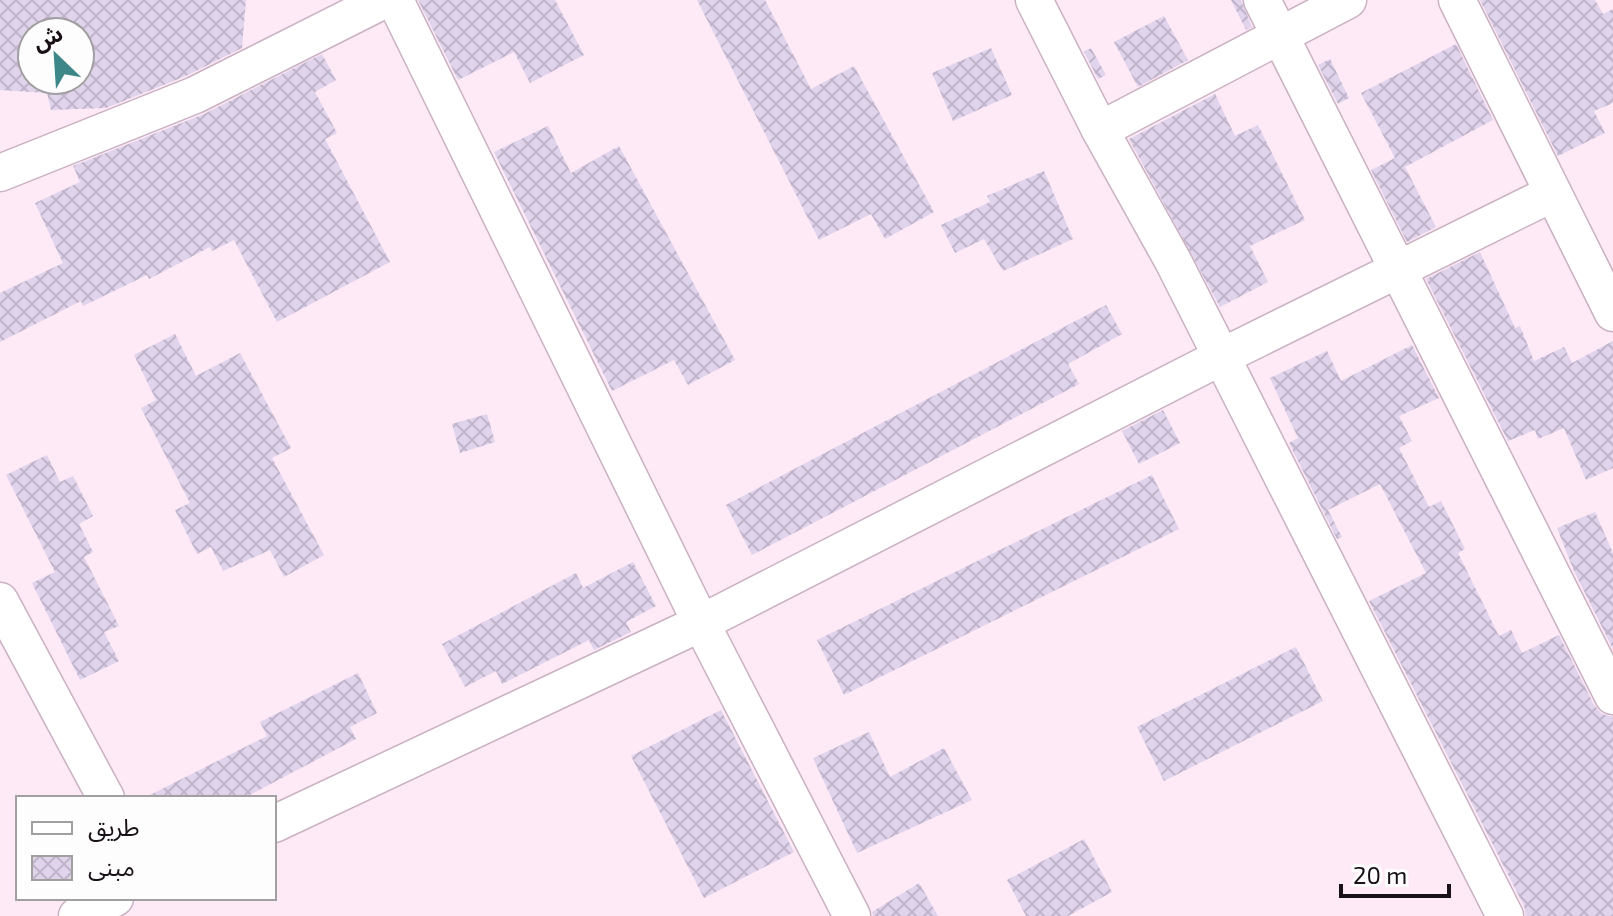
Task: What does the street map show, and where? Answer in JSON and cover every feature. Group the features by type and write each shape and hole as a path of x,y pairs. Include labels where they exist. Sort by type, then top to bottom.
{"street":[{"path":"0,173 195,95 384,0"},
{"path":"395,0 701,623 852,916"},
{"path":"1034,0 1100,130 1173,261 1505,916"},
{"path":"1262,0 1613,696"},
{"path":"1100,130 1348,0"},
{"path":"1457,0 1613,313"},
{"path":"276,823 701,623 1221,357 1553,193"},
{"path":"0,601 105,796"},
{"path":"77,916 111,900"}],"building":[{"path":"0,0 246,0 242,48 186,76 106,108 51,110 48,96 96,96 96,16 16,16 16,91 0,90"},
{"path":"418,0 555,0 584,55 530,83 514,52 458,80"},
{"path":"697,0 765,0 811,89 854,66 934,212 885,239 871,214 819,240"},
{"path":"1231,0 1241,0 1252,27 1246,30"},
{"path":"1480,0 1595,0 1603,14 1613,9 1613,103 1594,111 1605,133 1558,156"},
{"path":"1164,16 1188,60 1138,87 1114,42"},
{"path":"1456,44 1493,120 1405,167 1436,227 1407,242 1371,170 1395,158 1361,93"},
{"path":"991,48 1012,95 953,121 932,73"},
{"path":"1091,48 1106,75 1098,79 1084,52"},
{"path":"322,54 336,80 315,92 337,133 325,139 390,262 277,322 234,240 212,251 210,247 149,279 147,275 83,306 81,301 0,342 0,293 63,263 35,203 80,182 73,166 204,114"},
{"path":"1330,59 1349,98 1338,104 1318,65"},
{"path":"1215,94 1235,136 1258,125 1305,220 1250,246 1268,282 1220,307 1129,139"},
{"path":"548,126 571,173 619,146 735,360 688,385 674,360 612,391 494,152"},
{"path":"1044,171 1073,239 1003,271 984,239 955,253 941,225 990,202 987,196"},
{"path":"1480,252 1515,328 1520,326 1534,361 1564,347 1572,363 1613,341 1613,468 1586,480 1564,428 1538,439 1535,430 1508,441 1426,279"},
{"path":"1106,305 1122,334 1068,364 1079,384 752,555 726,505"},
{"path":"175,334 196,376 240,353 291,448 272,458 324,555 284,577 270,550 223,571 211,547 197,554 175,510 190,503 141,408 156,400 134,355"},
{"path":"1412,345 1439,398 1399,416 1412,441 1399,448 1429,507 1441,501 1465,549 1458,553 1499,636 1511,630 1522,653 1559,635 1594,705 1602,714 1613,717 1613,916 1526,916 1524,906 1369,601 1426,573 1380,484 1328,510 1342,537 1337,539 1289,443 1298,438 1270,378 1327,351 1341,381"},
{"path":"1163,410 1180,443 1139,464 1122,431"},
{"path":"487,414 495,442 460,453 452,424"},
{"path":"47,455 60,482 73,476 93,516 79,524 93,552 84,557 119,626 104,632 119,661 80,680 32,583 55,572 6,475"},
{"path":"1152,475 1179,529 844,695 817,640"},
{"path":"1595,512 1613,553 1613,649 1574,571 1557,528"},
{"path":"633,562 656,606 626,622 631,632 594,650 589,640 502,684 496,671 465,687 442,644 576,573 583,588"},
{"path":"1296,647 1323,701 1164,781 1137,727"},
{"path":"358,673 377,713 350,727 356,739 248,796 148,796 267,736 260,722"},
{"path":"721,710 794,852 704,898 631,756"},
{"path":"869,732 890,777 944,748 972,800 857,853 813,758"},
{"path":"1084,839 1112,892 1068,916 1026,916 1007,880"},
{"path":"919,883 938,916 873,916 872,912"}]}
